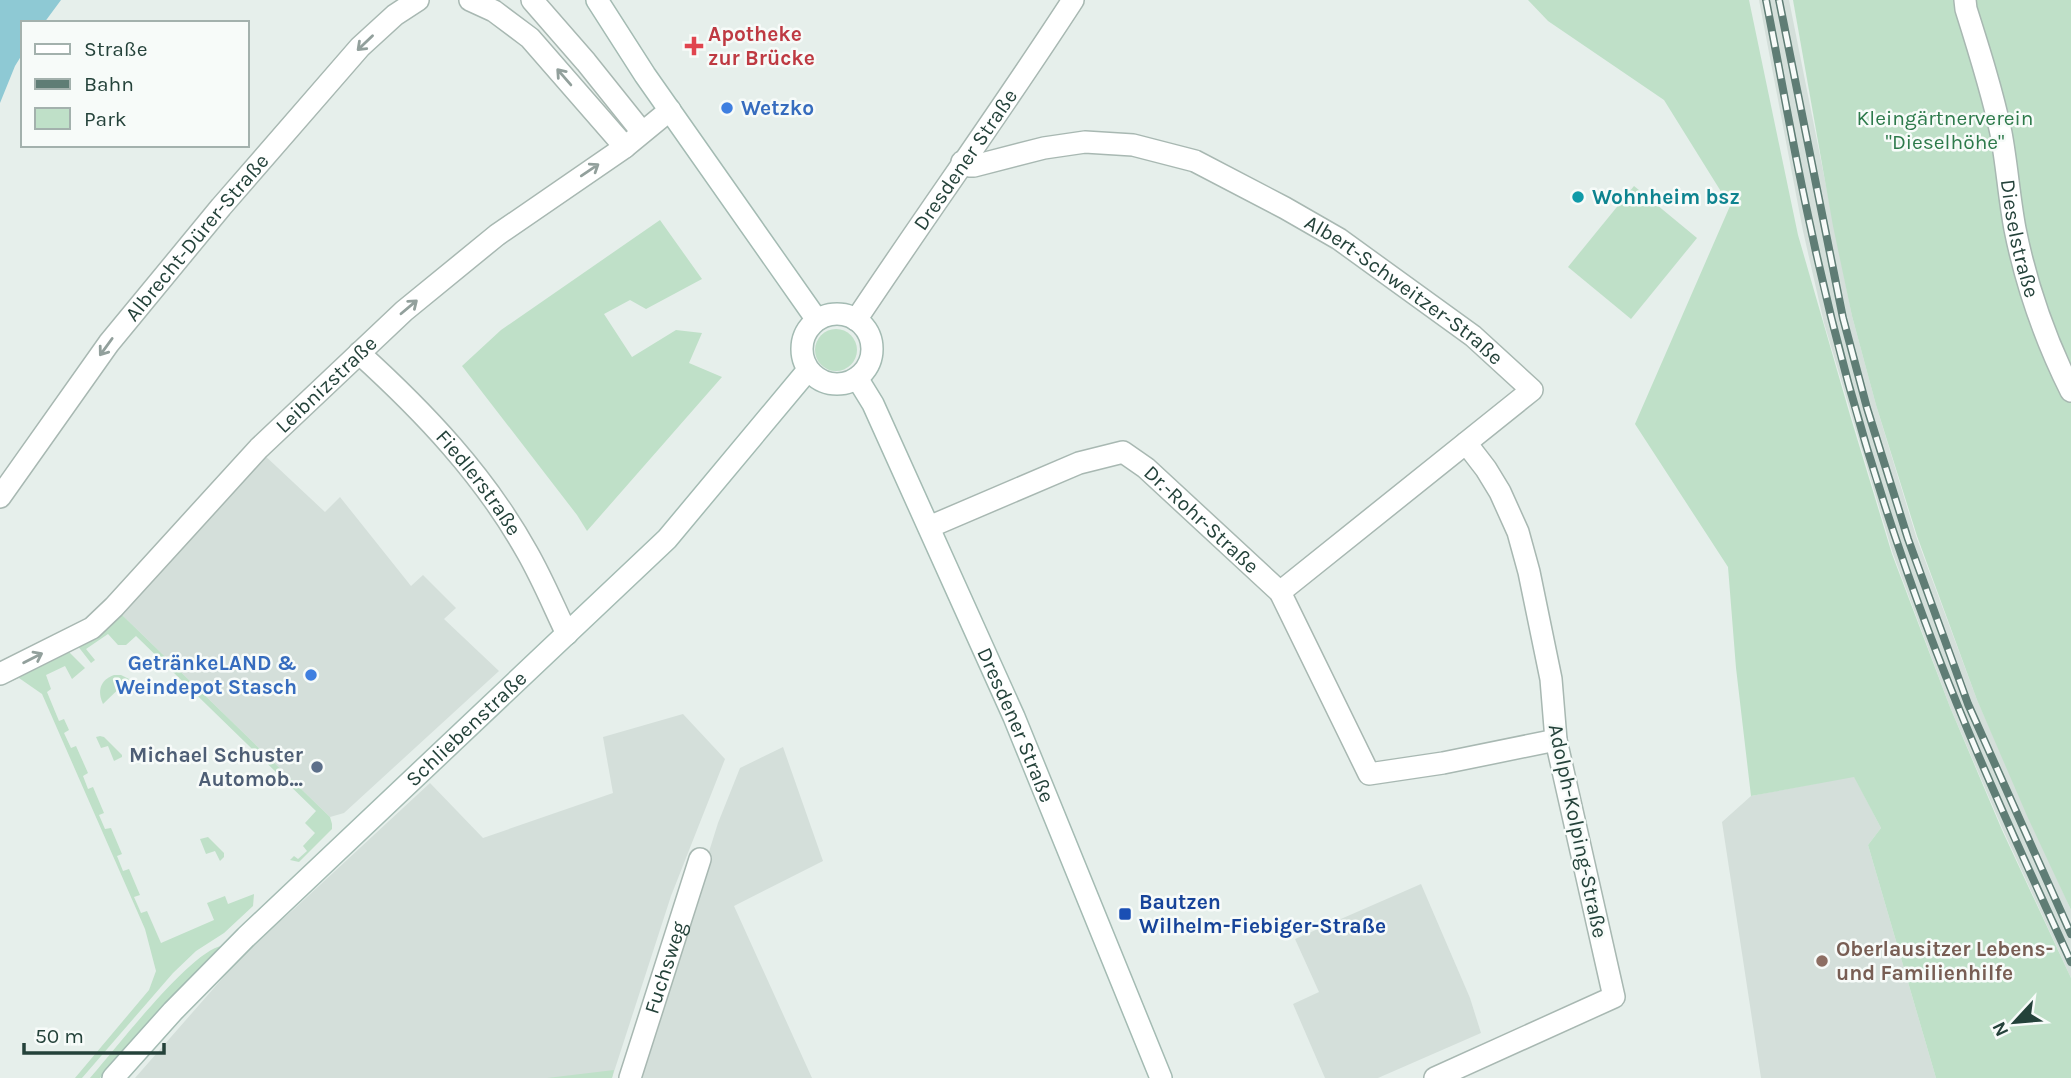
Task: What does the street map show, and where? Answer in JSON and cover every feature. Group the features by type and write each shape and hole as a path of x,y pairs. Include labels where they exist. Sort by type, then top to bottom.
{"street":[{"name":"Albrecht-Dürer-Straße","path":"0,497 109,343 220,207 360,47 396,15 418,0"},
{"path":"470,0 494,11 530,38 625,147"},
{"path":"532,0 642,132"},
{"path":"597,0 630,52 817,320"},
{"name":"Dresdener Straße","path":"856,320 962,162 1012,95 1073,0"},
{"name":"Dieselstraße","path":"1965,0 2001,134 2015,230 2023,261 2058,365 2071,391"},
{"name":"Leibnizstraße","path":"0,674 92,628 260,448 404,311 497,235 625,147 670,110"},
{"name":"Albert-Schweitzer-Straße","path":"962,162 974,166 1044,148 1086,142 1133,145 1195,161 1339,239 1473,336 1532,390 1280,592"},
{"path":"827,315 848,315 856,320 865,328 870,338 870,360 865,370 848,383 826,383 808,370 802,348 804,337 809,327 827,315"},
{"name":"Fiedlerstraße","path":"359,353 406,395 449,441 495,501 528,553 567,634"},
{"name":"Schliebenstraße","path":"113,1078 173,1011 246,937 667,539 808,370"},
{"name":"Dresdener Straße","path":"857,378 873,404 1014,717 1161,1078"},
{"name":"Adolph-Kolping-Straße","path":"1435,1078 1614,998 1556,740 1551,680 1529,572 1518,532 1500,492 1486,468 1466,443"},
{"name":"Dr.-Rohr-Straße","path":"929,527 1079,463 1123,452 1146,468 1280,592 1369,774 1443,763 1556,740"},
{"name":"Fuchsweg","path":"630,1078 700,859"}],"shaded area":[{"path":"1759,0 1789,0 1852,316 1876,405 1916,536 1977,700 2071,910 2071,978 1950,707 1893,554 1824,323 1803,231"},
{"path":"261,452 325,512 340,497 411,586 423,575 456,608 444,619 499,671 344,813 330,817 118,611"},
{"path":"683,714 725,759 671,896 612,1078 135,1078 249,948 430,783 483,838 613,793 603,737"},
{"path":"783,747 823,861 734,906 812,1078 638,1078 718,823 740,768"},
{"name":"Oberlausitzer Lebens- und Familienhilfe","path":"1854,776 1881,828 1868,845 1936,1078 1761,1078 1722,822 1751,796"},
{"path":"1421,884 1470,998 1481,1033 1378,1078 1325,1078 1293,1004 1319,992 1295,939"}],"green space":[{"path":"1528,0 1749,0 1798,235 1892,554 1950,707 2002,830 2071,978 2071,1078 1936,1078 1868,845 1881,828 1854,777 1751,796 1736,668 1728,567 1635,424 1730,206 1664,100 1548,21"},
{"name":"Kleingärtnerverein \"Dieselhöhe\"","path":"1793,0 2071,0 2071,910 1977,700 1917,536 1876,405 1852,316 1833,226"},
{"path":"1634,186 1697,238 1631,319 1568,267"},
{"path":"660,220 702,279 646,309 630,300 604,314 632,357 676,330 702,333 689,363 722,377 587,531 462,366 501,330"},
{"path":"836,329 851,335 857,350 851,365 836,371 821,365 815,350 821,335"},
{"path":"118,611 330,817 332,829 299,862 290,860 294,856 298,859 307,851 303,846 315,833 305,823 316,811 136,636 126,645 118,645 108,634 86,649 95,660 91,663 77,645"},
{"path":"67,650 85,668 72,679 65,666 46,675 51,689 47,692 59,721 64,719 69,730 64,733 71,748 76,746 88,773 83,776 88,789 93,787 104,813 99,815 105,829 111,828 122,854 117,856 123,871 129,869 140,895 134,897 141,913 147,911 161,943 214,920 207,903 225,896 228,904 254,894 253,906 173,973 82,1078 75,1078 149,990 156,971 145,929 42,694 19,678 0,686 0,681"},
{"path":"114,675 129,679 103,704 101,686"},
{"path":"100,736 122,757 114,761 108,746 101,748 96,737"},
{"path":"208,837 224,853 220,861 215,851 206,854 200,839"},
{"path":"222,946 174,994 100,1078 90,1078 173,982 208,952"},
{"path":"614,1070 612,1078 547,1078"}],"water":[{"path":"0,0 61,0 45,21 21,21 21,56 0,103"}],"railway":[{"path":"1766,0 1820,270 1874,472 1918,604 1958,707 2071,962"},
{"path":"1779,0 1843,318 1867,408 1908,539 1968,704 2071,934"}],"place":[{"name":"Apotheke zur Brücke","path":"694,46"},
{"name":"Wetzko","path":"727,108"},
{"name":"Wohnheim bsz","path":"1578,197"},
{"name":"GetränkeLAND & Weindepot Stasch","path":"311,675"},
{"name":"Michael Schuster Automob...","path":"317,767"},
{"name":"Bautzen Wilhelm-Fiebiger-Straße","path":"1125,914"},
{"name":"Oberlausitzer Lebens- und Familienhilfe","path":"1822,961"}]}
